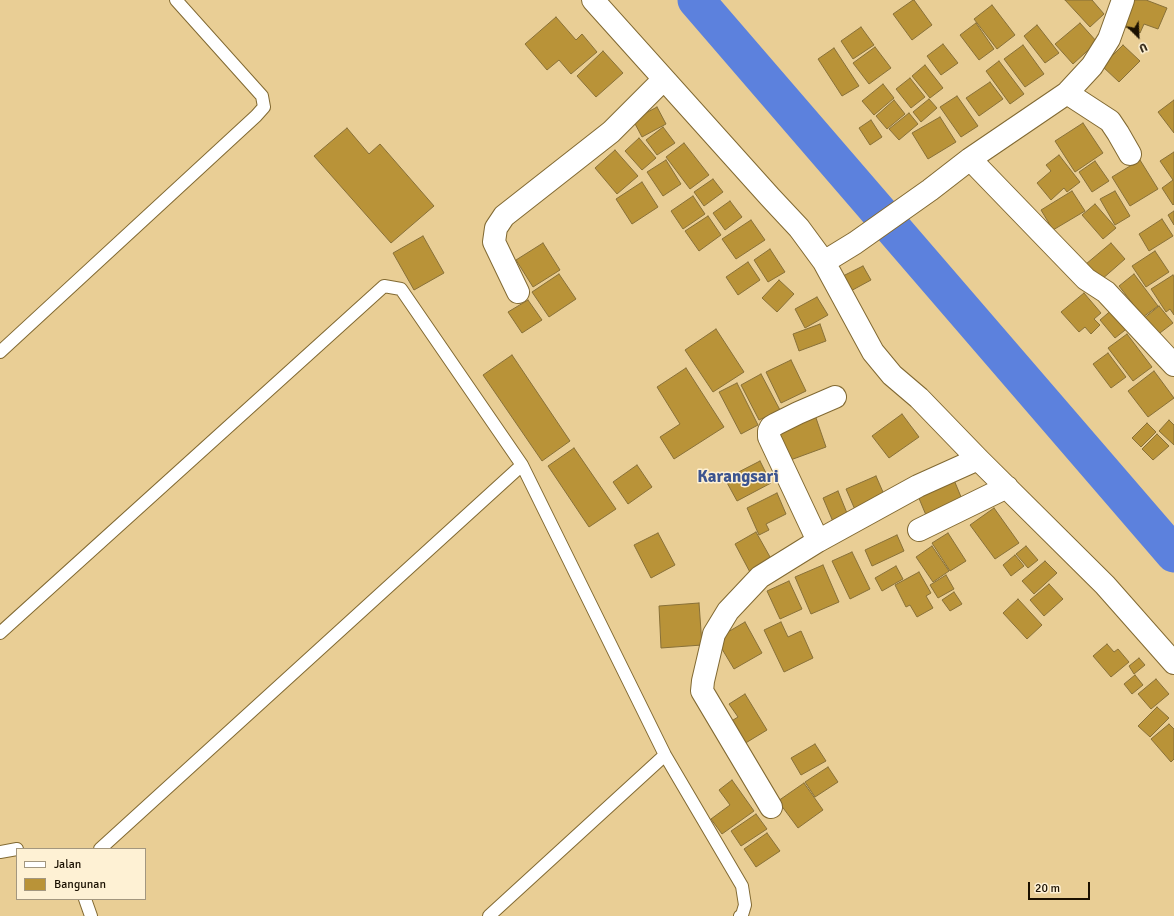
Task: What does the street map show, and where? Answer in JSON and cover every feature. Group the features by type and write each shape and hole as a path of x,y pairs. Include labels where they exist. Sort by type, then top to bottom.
{"street":[{"path":"594,0 799,228 824,262 872,352 892,375 919,398 1105,585 1174,663"},
{"path":"824,262 855,243 930,190 970,159 1067,93 1092,66 1109,39 1123,0"},
{"path":"518,292 494,242 496,228 504,216 612,132 664,79"},
{"path":"1067,93 1110,121 1130,154"},
{"path":"970,159 1086,279 1106,292 1174,365"},
{"path":"818,541 769,437 769,431 771,427 776,424 835,397"},
{"path":"771,807 702,691 714,634 728,611 760,577 818,541 918,486 978,459"},
{"path":"919,530 1007,487"}],"lane":[{"path":"0,352 251,122 264,107 262,96 176,0"},
{"path":"0,633 384,286 401,289 522,465 665,755 742,886 745,905 742,915 740,916"},
{"path":"101,848 522,465"},
{"path":"489,916 665,755"},
{"path":"0,852 16,849"},
{"path":"85,900 91,916"}],"building":[{"path":"913,0 932,25 912,40 893,14"},
{"path":"1065,0 1092,0 1104,14 1090,27"},
{"path":"1131,0 1146,0 1167,8 1158,29 1144,24 1140,33 1120,25"},
{"path":"992,5 1015,35 997,49 974,19"},
{"path":"556,17 576,40 582,34 597,52 571,74 559,60 547,70 525,44"},
{"path":"976,23 994,49 979,60 960,35"},
{"path":"1080,23 1097,42 1073,64 1055,44"},
{"path":"1037,25 1059,53 1045,63 1024,36"},
{"path":"861,27 874,45 853,59 841,41"},
{"path":"943,44 958,63 941,75 927,56"},
{"path":"1023,45 1044,74 1025,87 1004,59"},
{"path":"1123,45 1140,61 1119,82 1102,66"},
{"path":"875,47 891,68 869,84 853,63"},
{"path":"834,48 859,86 842,96 818,59"},
{"path":"603,51 623,73 596,97 577,76"},
{"path":"999,61 1024,94 1010,104 986,71"},
{"path":"925,65 943,88 930,98 912,76"},
{"path":"910,78 925,97 911,108 896,89"},
{"path":"990,82 1003,99 979,116 966,98"},
{"path":"883,84 894,98 874,115 862,101"},
{"path":"957,96 978,126 961,137 940,107"},
{"path":"929,99 937,108 921,122 913,112"},
{"path":"894,100 905,114 887,129 876,116"},
{"path":"1174,100 1174,133 1158,112"},
{"path":"657,107 666,124 642,137 633,120"},
{"path":"909,113 918,124 899,140 889,129"},
{"path":"940,117 956,142 928,159 912,133"},
{"path":"871,120 882,137 870,145 859,128"},
{"path":"1083,123 1103,153 1075,172 1055,141"},
{"path":"663,127 675,143 657,155 646,140"},
{"path":"347,128 369,154 380,144 434,206 391,243 314,156"},
{"path":"639,138 656,158 642,170 625,151"},
{"path":"684,143 709,175 690,189 666,157"},
{"path":"615,150 638,176 617,194 595,168"},
{"path":"1174,152 1173,205 1162,188 1173,180 1160,161"},
{"path":"1059,155 1080,182 1067,192 1064,188 1051,200 1037,183 1051,171 1046,165"},
{"path":"666,160 681,184 663,196 647,172"},
{"path":"1140,160 1158,189 1130,206 1112,177"},
{"path":"1095,161 1109,181 1092,192 1079,172"},
{"path":"713,179 723,192 704,206 694,192"},
{"path":"642,182 658,207 632,224 616,199"},
{"path":"1072,191 1085,211 1053,230 1041,210"},
{"path":"1115,191 1130,216 1115,225 1100,199"},
{"path":"693,196 705,214 683,229 671,211"},
{"path":"730,201 742,217 725,230 713,213"},
{"path":"1095,204 1116,228 1103,239 1082,215"},
{"path":"1174,211 1174,225 1168,215"},
{"path":"708,216 721,235 699,251 685,231"},
{"path":"1162,219 1173,236 1149,251 1139,234"},
{"path":"751,220 765,240 736,259 722,239"},
{"path":"423,236 444,273 414,290 393,253"},
{"path":"543,243 560,270 533,287 516,260"},
{"path":"1111,243 1125,259 1101,280 1086,264"},
{"path":"770,249 785,272 768,282 754,260"},
{"path":"1155,251 1169,272 1146,287 1132,266"},
{"path":"748,262 760,280 738,295 726,277"},
{"path":"863,266 871,280 847,293 839,278"},
{"path":"559,274 576,299 549,317 532,292"},
{"path":"1134,274 1158,306 1139,320 1136,308 1119,286"},
{"path":"1173,275 1174,315 1170,309 1166,312 1151,289"},
{"path":"779,280 794,294 777,312 762,298"},
{"path":"1084,293 1101,313 1094,319 1100,325 1091,334 1085,327 1079,332 1061,312"},
{"path":"817,297 828,315 805,328 795,309"},
{"path":"528,300 542,320 522,333 508,312"},
{"path":"1159,306 1173,323 1152,339 1138,323"},
{"path":"1114,308 1129,327 1115,338 1100,320"},
{"path":"820,324 826,341 799,351 793,334"},
{"path":"716,329 744,372 713,392 685,350"},
{"path":"1127,334 1152,367 1133,381 1108,348"},
{"path":"1108,353 1126,377 1111,388 1093,364"},
{"path":"512,355 570,441 542,461 483,375"},
{"path":"791,360 806,391 781,403 766,372"},
{"path":"686,368 724,427 674,459 660,437 680,424 657,387"},
{"path":"1154,371 1174,398 1148,417 1128,391"},
{"path":"761,374 780,410 759,420 741,385"},
{"path":"737,383 758,425 741,434 719,392"},
{"path":"902,414 919,437 889,458 872,436"},
{"path":"815,415 826,447 785,462 773,430"},
{"path":"1169,420 1174,425 1174,445 1159,431"},
{"path":"1147,423 1156,432 1141,447 1132,438"},
{"path":"1157,434 1169,446 1153,460 1142,449"},
{"path":"574,448 616,509 589,527 548,466"},
{"path":"760,461 771,483 737,501 725,479"},
{"path":"637,465 652,487 628,504 613,482"},
{"path":"876,476 886,499 856,512 846,489"},
{"path":"954,480 964,504 928,520 918,496"},
{"path":"838,491 849,518 834,524 823,498"},
{"path":"777,493 786,514 766,524 769,530 759,535 747,508"},
{"path":"994,508 1019,543 995,559 970,525"},
{"path":"756,532 774,564 752,576 735,544"},
{"path":"658,533 675,565 651,578 634,545"},
{"path":"948,533 966,561 950,571 932,543"},
{"path":"897,535 904,551 872,566 865,550"},
{"path":"932,546 949,571 933,582 916,557"},
{"path":"1026,546 1038,560 1028,568 1016,554"},
{"path":"852,552 870,589 850,599 832,561"},
{"path":"1015,555 1024,566 1011,576 1003,565"},
{"path":"1045,561 1057,573 1034,594 1022,581"},
{"path":"823,565 839,602 811,614 795,577"},
{"path":"896,566 903,579 882,591 875,578"},
{"path":"919,572 931,593 926,596 933,608 917,617 910,605 906,607 895,585"},
{"path":"946,575 954,589 938,598 930,585"},
{"path":"789,581 802,609 780,619 767,591"},
{"path":"1049,584 1063,599 1044,616 1030,600"},
{"path":"954,592 962,604 950,611 942,600"},
{"path":"1018,599 1042,625 1027,639 1003,613"},
{"path":"699,603 702,645 661,648 659,606"},
{"path":"745,622 762,653 734,669 716,639"},
{"path":"781,622 788,637 801,631 813,658 784,672 764,630"},
{"path":"1107,644 1114,652 1118,649 1129,662 1111,677 1093,656"},
{"path":"1139,658 1145,665 1134,674 1129,666"},
{"path":"1135,675 1143,685 1132,694 1124,684"},
{"path":"1156,679 1169,694 1151,709 1138,694"},
{"path":"745,694 767,730 739,747 725,725 738,717 729,704"},
{"path":"1157,707 1169,718 1150,737 1138,726"},
{"path":"1169,724 1174,729 1174,759 1171,762 1151,739"},
{"path":"815,744 826,761 801,775 791,758"},
{"path":"828,767 838,782 815,797 805,782"},
{"path":"732,780 754,811 722,834 711,819 730,805 719,790"},
{"path":"804,783 823,810 798,828 778,801"},
{"path":"756,814 767,829 741,846 731,831"},
{"path":"767,833 780,851 756,867 744,849"}],"waterway":[{"path":"696,0 1174,554"}],"district":[{"name":"Karangsari","path":"738,478"}]}
